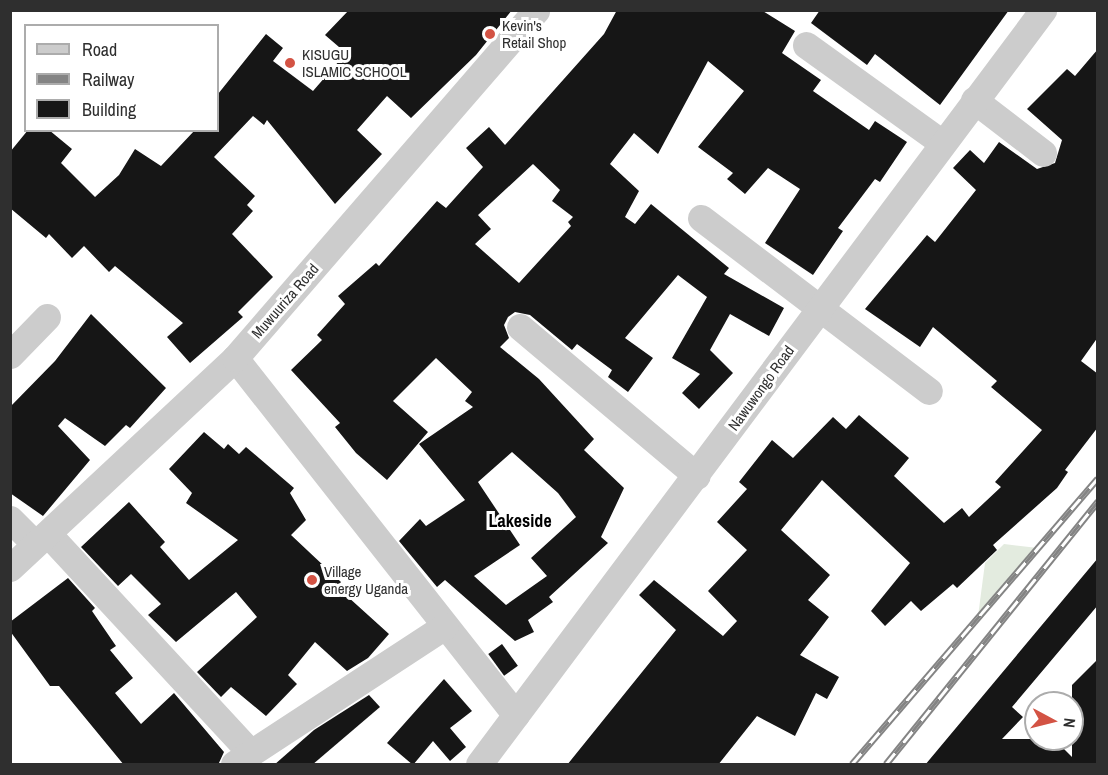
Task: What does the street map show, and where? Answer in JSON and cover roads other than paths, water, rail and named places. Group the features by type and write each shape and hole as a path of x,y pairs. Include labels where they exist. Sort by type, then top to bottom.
{"street":[{"name":"Muwuuriza Road","path":"10,568 235,358 536,10"},
{"name":"Nawuwongo Road","path":"478,765 697,476 941,142 1043,10"},
{"path":"806,45 941,142"},
{"path":"974,100 1043,153"},
{"path":"701,218 821,305 929,391"},
{"path":"10,355 47,317"},
{"path":"520,327 697,476"},
{"path":"235,358 516,715"},
{"path":"10,519 42,539 242,758 446,626"}],"railway":[{"path":"852,764 1098,478"},
{"path":"886,764 1098,501"}],"place":[{"name":"Kevin's Retail Shop","path":"490,34"},
{"name":"KISUGU ISLAMIC SCHOOL","path":"290,63"},
{"name":"Village energy Uganda","path":"312,580"}],"district":[{"name":"Lakeside","path":"520,521"}]}
